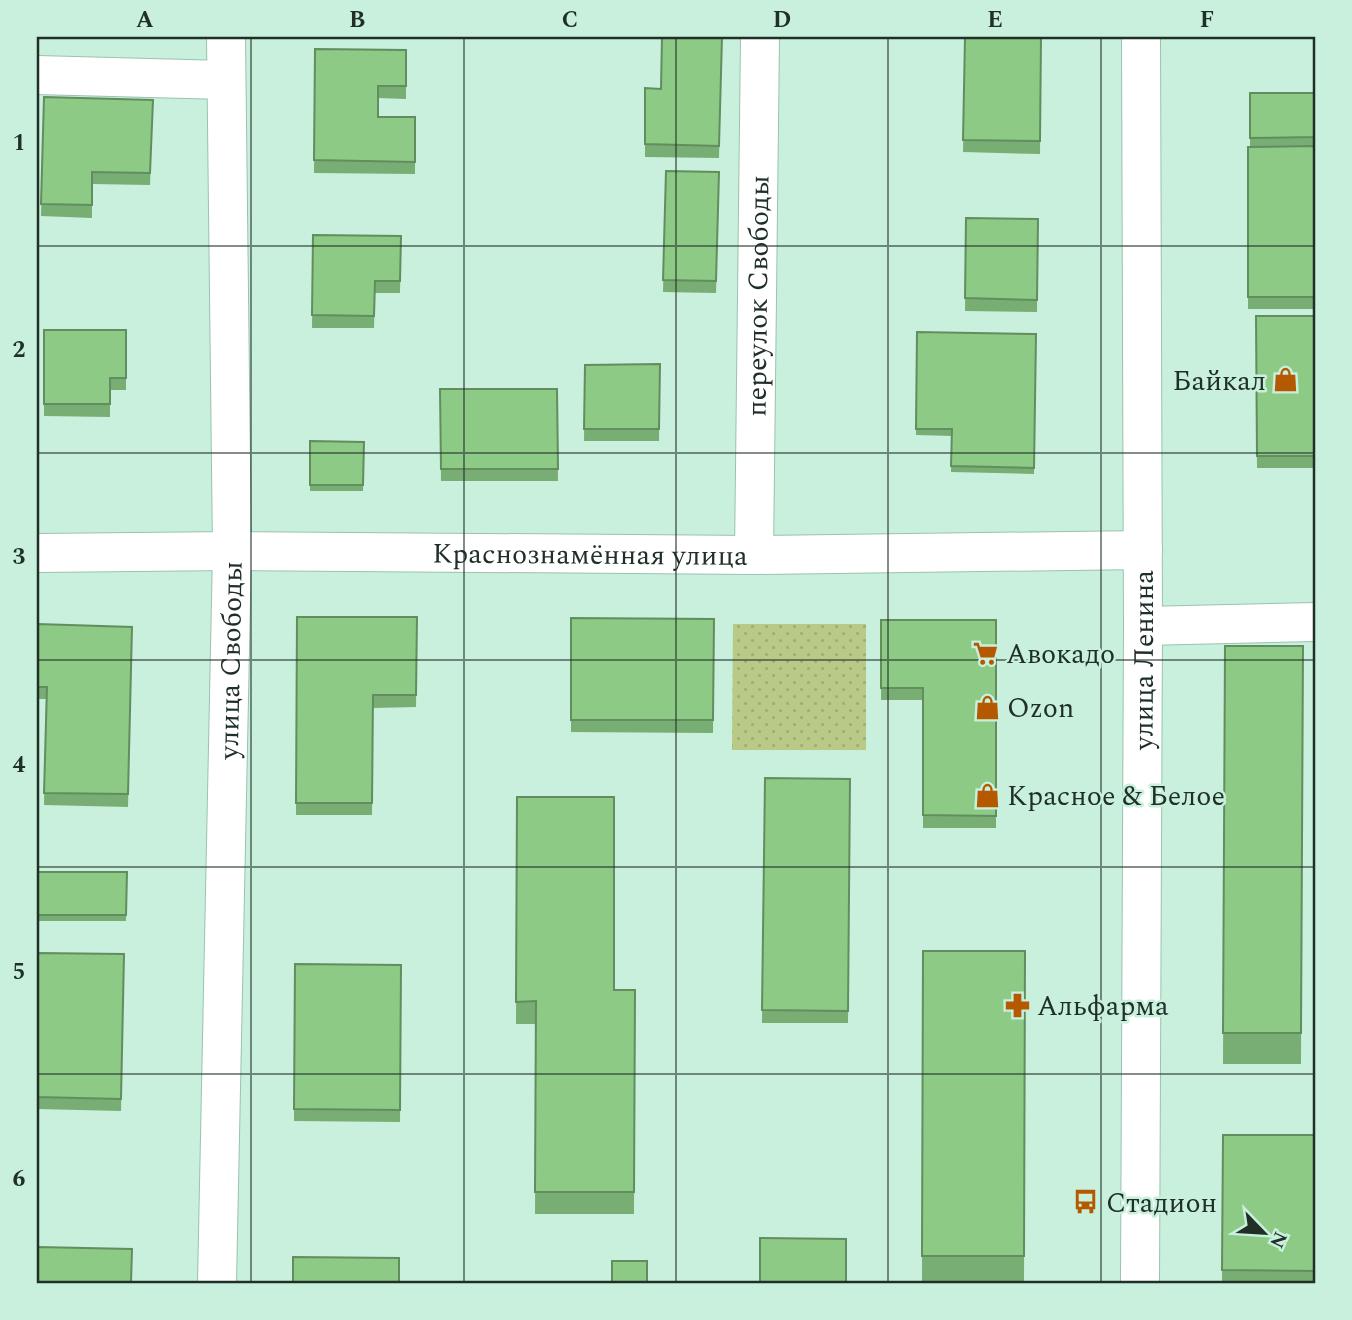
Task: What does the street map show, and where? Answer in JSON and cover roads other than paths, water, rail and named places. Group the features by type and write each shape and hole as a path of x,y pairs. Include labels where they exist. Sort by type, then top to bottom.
{"street":[{"name":"улица Свободы","path":"217,1283 232,551 226,37"},
{"name":"переулок Свободы","path":"754,555 760,37"},
{"name":"улица Ленина","path":"1140,1283 1143,626 1141,37"},
{"path":"37,75 225,80"},
{"name":"Краснознамённая улица","path":"37,553 232,551 754,555 1143,550"},
{"path":"1143,626 1315,622"}],"place":[{"name":"Байкал","path":"1286,380"},
{"name":"Авокадо","path":"986,653"},
{"name":"Ozon","path":"987,707"},
{"name":"Красное & Белое","path":"987,795"},
{"name":"Альфарма","path":"1017,1005"},
{"name":"Стадион","path":"1086,1202"}]}
